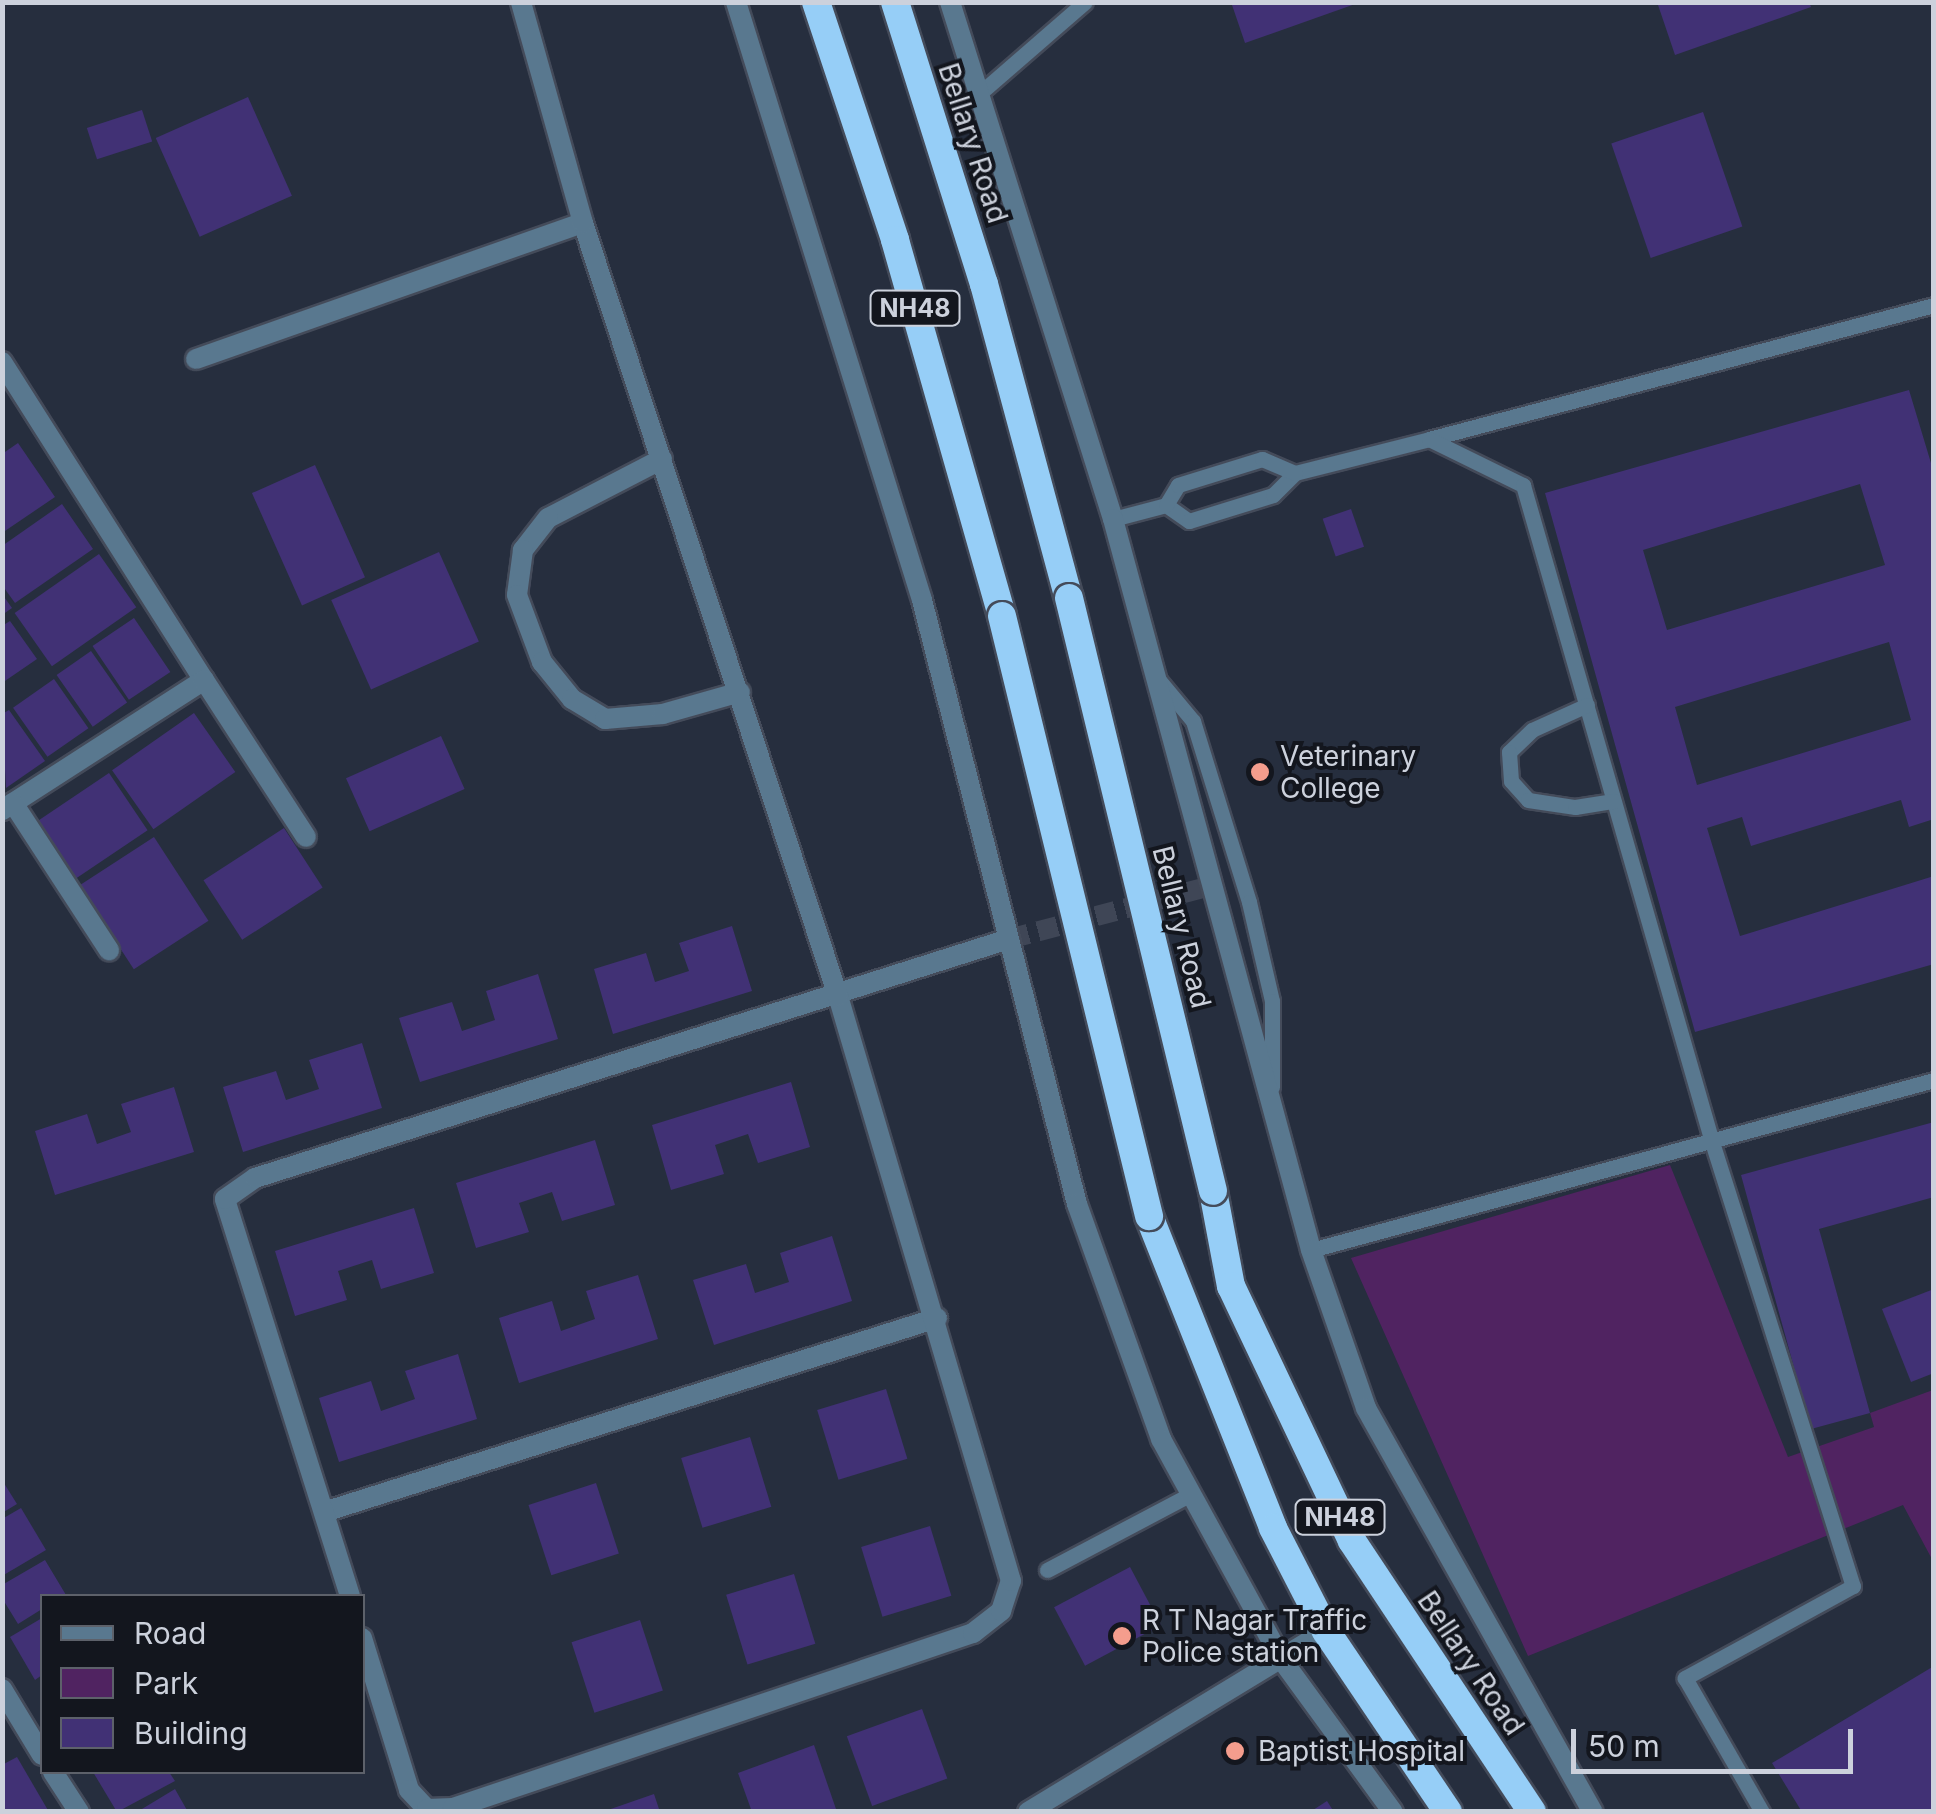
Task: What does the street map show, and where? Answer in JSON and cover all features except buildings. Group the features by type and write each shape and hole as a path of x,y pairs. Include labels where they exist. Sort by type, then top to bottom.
{"highway":[{"name":"NH48","path":"816,2 895,240 1002,616 1149,1216 1273,1528 1326,1631 1448,1812"},
{"name":"Bellary Road","path":"895,2 984,284 1069,598 1213,1191 1231,1286 1352,1541 1532,1812"}],"street":[{"path":"365,1648 409,1790 427,1809 453,1808 974,1633 1002,1612 1011,1580 937,1318 838,996 583,224 520,2"},
{"path":"736,2 922,600 1077,1204 1162,1439 1282,1660 1393,1812"},
{"path":"950,2 1113,519 1311,1250 1366,1408 1593,1812"},
{"path":"196,360 583,224"},
{"path":"2,362 306,837"},
{"path":"662,460 548,518 523,550 517,596 542,662 572,699 605,719 663,714 740,692"},
{"path":"109,950 8,806 204,680"},
{"path":"349,1594 225,1199 255,1178 1010,939"},
{"path":"324,1512 937,1318"},
{"path":"1028,1812 1326,1631"},
{"path":"2,1688 9,1717 40,1753"},
{"path":"54,1774 78,1812"}],"lane":[{"path":"979,94 1085,2"},
{"path":"1166,505 1189,521 1273,494 1295,473 1934,306"},
{"path":"1429,439 1523,485 1712,1142 1853,1586 1685,1678 1762,1812"},
{"path":"1113,519 1166,505 1178,485 1262,458 1295,473"},
{"path":"1587,705 1532,730 1509,752 1511,781 1528,800 1575,807 1614,801"},
{"path":"1311,1250 1934,1080"},
{"path":"1047,1570 1192,1494"}],"green space":[{"path":"1670,1165 1788,1457 1874,1427 1870,1413 1933,1390 1933,1561 1903,1505 1528,1656 1351,1258"}],"tunnel":[{"path":"1009,939 1215,885"}],"place":[{"name":"Veterinary College","path":"1260,772"},
{"name":"R T Nagar Traffic Police station","path":"1122,1636"},
{"name":"Baptist Hospital","path":"1235,1751"}]}
